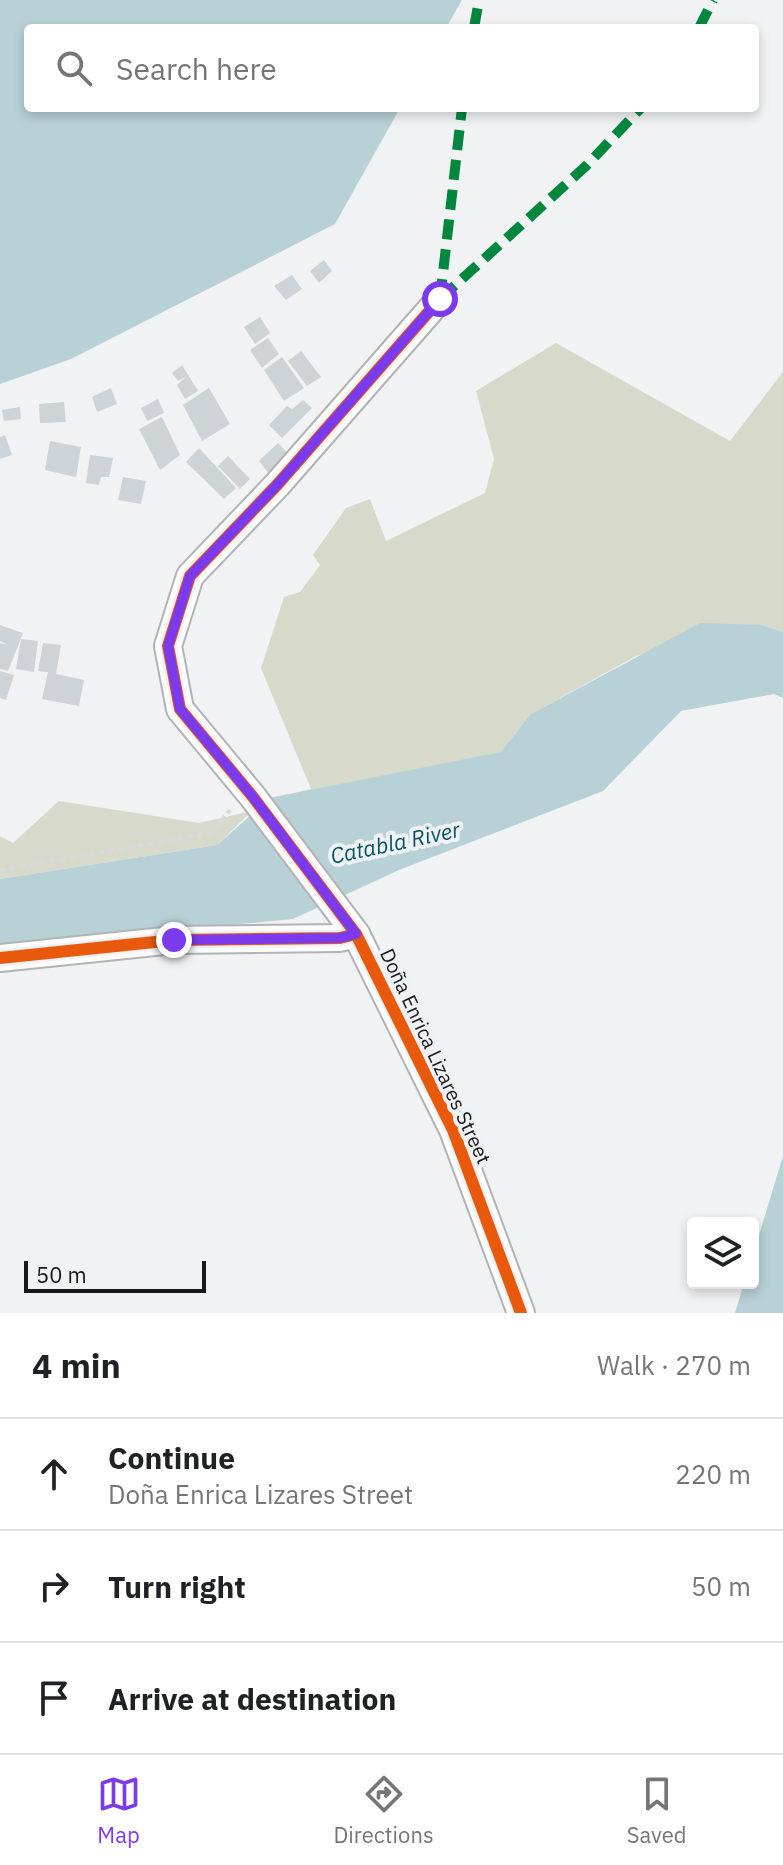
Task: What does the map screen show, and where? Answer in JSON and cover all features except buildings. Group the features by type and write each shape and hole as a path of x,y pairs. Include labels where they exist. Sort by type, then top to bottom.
{"street":[{"name":"Doña Enrica Lizares Street","path":"440,299 277,485 190,576 168,646 180,709 242,803 356,934 453,1130 521,1313"},
{"path":"0,958 174,940 340,938 356,934"}],"path":[{"path":"0,870 211,833 242,803"}],"shaded area":[{"path":"556,343 730,441 783,372 783,632 762,625 636,656 531,714 538,768 309,838 270,798 311,789 261,668 284,597 300,592 320,565 313,555 346,508 370,499 386,541 485,493 494,459 476,391"},
{"path":"59,801 199,823 252,811 217,845 0,879 0,836 13,843"}],"water":[{"path":"0,0 462,0 448,24 24,24 24,112 398,112 335,224 71,359 0,384"},
{"name":"Catabla River","path":"700,623 762,625 783,632 783,698 774,694 681,711 603,791 399,870 293,919 0,947 0,879 217,845 270,798 501,752 531,714"},
{"path":"783,1156 783,1313 735,1313 742,1289 759,1289 759,1235"}],"marked path":[{"path":"475,24 479,0"},
{"path":"701,24 713,0"},
{"path":"440,299 462,112"},
{"path":"440,299 586,166 637,112"}],"cycle path":[{"path":"440,299 277,485 190,576 168,646 180,709 253,797 356,934 453,1130 521,1313"},
{"path":"0,958 174,940 340,938 356,934"}],"route":[{"path":"174,940 340,938 356,934 253,797 180,709 168,646 190,576 277,485 440,299"}]}
